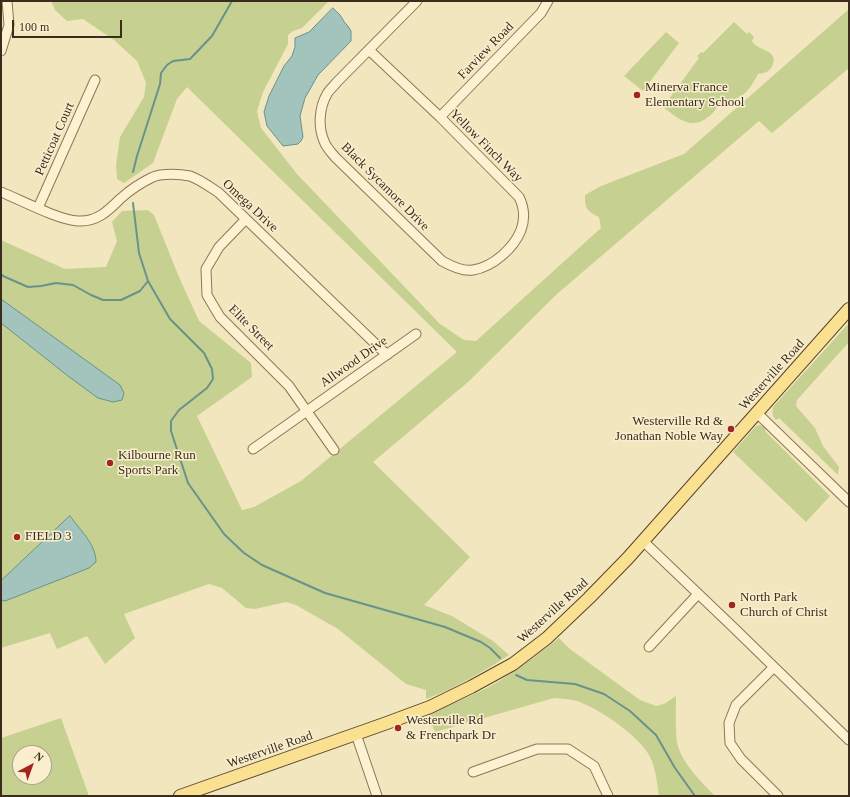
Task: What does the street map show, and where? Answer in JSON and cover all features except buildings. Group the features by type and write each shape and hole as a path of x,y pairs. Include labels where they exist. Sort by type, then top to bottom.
{"main road":[{"name":"Westerville Road","path":"180,796 356,734 430,706 471,687 513,664 547,638 589,598 643,541 849,309"}],"street":[{"path":"1,51 9,25 7,1"},
{"name":"Black Sycamore Drive","path":"417,1 327,94 323,104 320,121 324,142 345,167 442,261 455,268 468,271 480,268"},
{"name":"Farview Road","path":"440,117 541,13 548,1"},
{"name":"Yellow Finch Way","path":"368,50 440,117 519,197 523,206 523,219 522,229 518,237 497,259 480,268"},
{"name":"Petticoat Court","path":"38,208 95,80"},
{"name":"Omega Drive","path":"1,192 63,219 78,221 101,216 112,208 121,198 155,176 189,176 203,182 219,193 386,355"},
{"name":"Elite Street","path":"246,219 219,247 206,269 207,295 220,318 281,376 334,450"},
{"name":"Allwood Drive","path":"253,448 416,334"},
{"path":"757,414 849,502"},
{"path":"643,541 849,740"},
{"path":"650,647 698,594"},
{"path":"774,667 736,705 729,723 730,743 741,759 778,796"},
{"path":"356,734 377,796"},
{"path":"473,772 537,749 568,749 594,766 608,796"}],"green space":[{"path":"51,1 329,1 302,28 293,31 288,35 288,44 263,92 257,111 261,128 297,174 440,324 464,340 476,341 601,228 599,217 587,209 585,195 601,186 684,154 849,9 849,68 772,133 759,121 557,294 468,382 373,462 470,557 424,605 452,616 493,641 509,655 469,679 426,699 426,690 406,684 338,629 296,605 286,602 255,609 246,608 222,588 209,584 124,614 135,638 105,664 87,636 57,649 50,633 1,648 1,240 65,269 106,267 117,241 112,222 122,211 148,210 154,215 179,277 199,321 251,363 252,377 197,416 242,510 254,507 301,481 457,352 187,87 177,99 153,163 124,183 117,179 116,165 120,137 144,97 146,83 137,61 114,40 83,19 67,21 55,10"},
{"path":"734,22 747,34 749,32 754,37 752,41 758,47 773,55 774,59 772,67 767,72 758,74 743,95 719,104 713,113 704,120 689,123 678,118 663,107 699,58 697,56 701,52 703,53"},
{"path":"666,32 679,43 643,91 624,76"},
{"path":"849,323 849,342 797,400 796,406 815,428 823,446 839,467 838,475 779,418 776,420 772,411 773,407"},
{"path":"759,425 767,428 765,431 830,496 806,522 733,452 755,427"},
{"path":"559,638 570,649 640,700 656,706 664,704 676,696 676,735 680,753 694,773 715,796 659,796 654,766 650,757 639,742 611,719 581,702 573,700 554,698 435,732 428,714 467,698 495,683 525,664"},
{"path":"61,718 89,796 1,796 1,738"}],"water":[{"path":"333,8 351,31 351,41 318,75 305,98 300,116 303,137 301,141 298,144 283,146 267,126 264,112 269,96 284,66 292,56 295,47 295,38 309,32"},
{"path":"1,299 120,385 124,393 122,400 113,402 98,398 1,323"},
{"path":"70,516 90,543 96,562 89,568 5,601 1,600 1,581"}],"waterway":[{"path":"133,172 160,84 161,73 167,65 173,61 190,59 212,36 232,1"},
{"path":"133,203 139,253 148,281 170,319 204,353 212,369 213,379 207,388 179,410 171,421 171,431 188,483 224,534 244,553 262,565 325,593 445,627 481,642 490,648 500,658"},
{"path":"1,274 28,287 56,283 73,285 103,300 121,300 140,291 148,281"},
{"path":"516,675 527,680 575,684 604,694 630,711 656,735 675,768 695,796"}],"place":[{"name":"Minerva France Elementary School","path":"637,95"},
{"name":"Westerville Rd & Jonathan Noble Way","path":"731,429"},
{"name":"Kilbourne Run Sports Park","path":"110,463"},
{"name":"FIELD 3","path":"17,537"},
{"name":"North Park Church of Christ","path":"732,605"},
{"name":"Westerville Rd & Frenchpark Dr","path":"398,728"}]}
